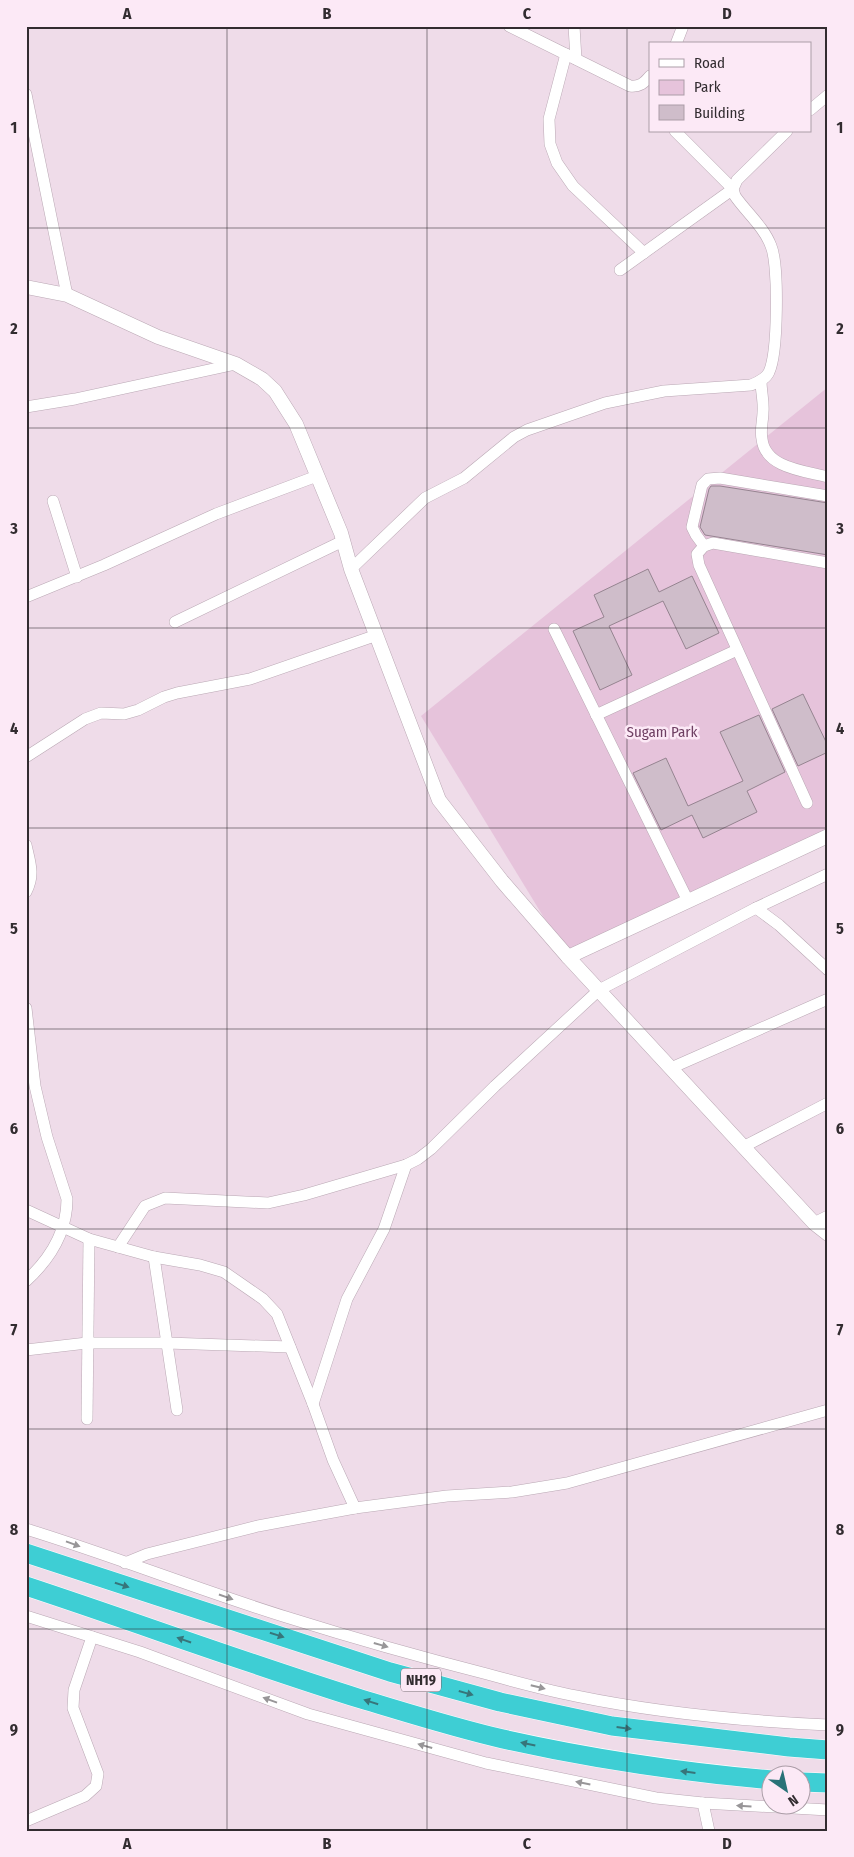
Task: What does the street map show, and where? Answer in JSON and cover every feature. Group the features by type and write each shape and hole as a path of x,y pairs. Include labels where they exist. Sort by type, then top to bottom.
{"highway":[{"name":"NH19","path":"26,1553 390,1672 500,1702 612,1726 828,1750"},
{"name":"NH19","path":"26,1586 302,1680 407,1713 502,1739 588,1757 680,1771 762,1779"},
{"path":"812,1782 828,1783"}],"street":[{"path":"510,26 630,86 643,84 649,77"},
{"path":"574,26 571,56 549,119 550,144 556,163 572,186 644,253"},
{"path":"677,42 683,26"},
{"path":"26,94 67,296"},
{"path":"812,108 828,95"},
{"path":"352,569 425,498 464,478 514,438 527,430 605,403 664,391 751,385 761,381 768,374 773,362 776,315 776,262 771,245 735,196 733,189 676,132"},
{"path":"620,270 733,189 737,180 786,132"},
{"path":"26,287 67,296 158,337 236,364 262,379 275,391 296,424 317,476 439,800 502,881 568,957 814,1223 828,1234"},
{"path":"26,406 75,399 236,364"},
{"path":"761,381 764,411 762,439 767,453 776,462 828,477"},
{"path":"26,597 77,577 216,514 317,476"},
{"path":"704,546 692,526 702,485 708,479 720,478 828,496"},
{"path":"53,501 77,577"},
{"path":"175,622 343,541"},
{"path":"807,803 736,650 699,565 698,554 704,546 713,544 828,564"},
{"path":"554,629 688,901"},
{"path":"26,758 85,719 101,714 124,714 138,710 171,695 250,679 377,635"},
{"path":"596,715 736,650"},
{"path":"568,957 828,836"},
{"path":"26,846 31,867 31,881 26,892"},
{"path":"118,1247 145,1206 155,1200 165,1198 268,1202 304,1195 406,1165 418,1159 431,1149 495,1086 600,990 756,908 828,874"},
{"path":"756,908 779,925 828,970"},
{"path":"671,1068 828,999"},
{"path":"26,1008 34,1086 47,1137 67,1199 67,1210 63,1228 45,1262 26,1281"},
{"path":"743,1147 828,1103"},
{"path":"313,1404 347,1299 384,1229 406,1165"},
{"path":"26,1210 89,1239 154,1257 200,1265 224,1272 248,1286 263,1298 277,1314 333,1460 355,1508"},
{"path":"814,1223 828,1216"},
{"path":"87,1420 89,1239"},
{"path":"154,1257 177,1410"},
{"path":"26,1350 87,1343 167,1343 290,1347"},
{"path":"125,1563 147,1554 249,1528 355,1508 447,1496 512,1492 567,1483 828,1410"},
{"path":"26,1529 285,1617 452,1665 576,1696 701,1715 782,1723 828,1725"},
{"path":"26,1616 140,1652 308,1714 486,1763 656,1798 703,1803 828,1810"},
{"path":"26,1821 85,1796 96,1786 98,1774 74,1708 74,1690 92,1637"},
{"path":"703,1803 709,1831"}],"green space":[{"name":"Sugam Park","path":"828,387 828,837 568,957 421,716"}],"building":[{"path":"711,486 828,503 828,555 705,535 700,527"},
{"path":"648,569 659,592 692,576 719,633 686,649 663,601 609,626 632,675 600,690 573,631 604,617 594,595"},
{"path":"803,694 828,746 828,752 798,766 772,709"},
{"path":"759,715 785,772 747,791 757,812 703,838 692,815 661,830 633,773 666,758 688,806 743,781 720,732"}]}
